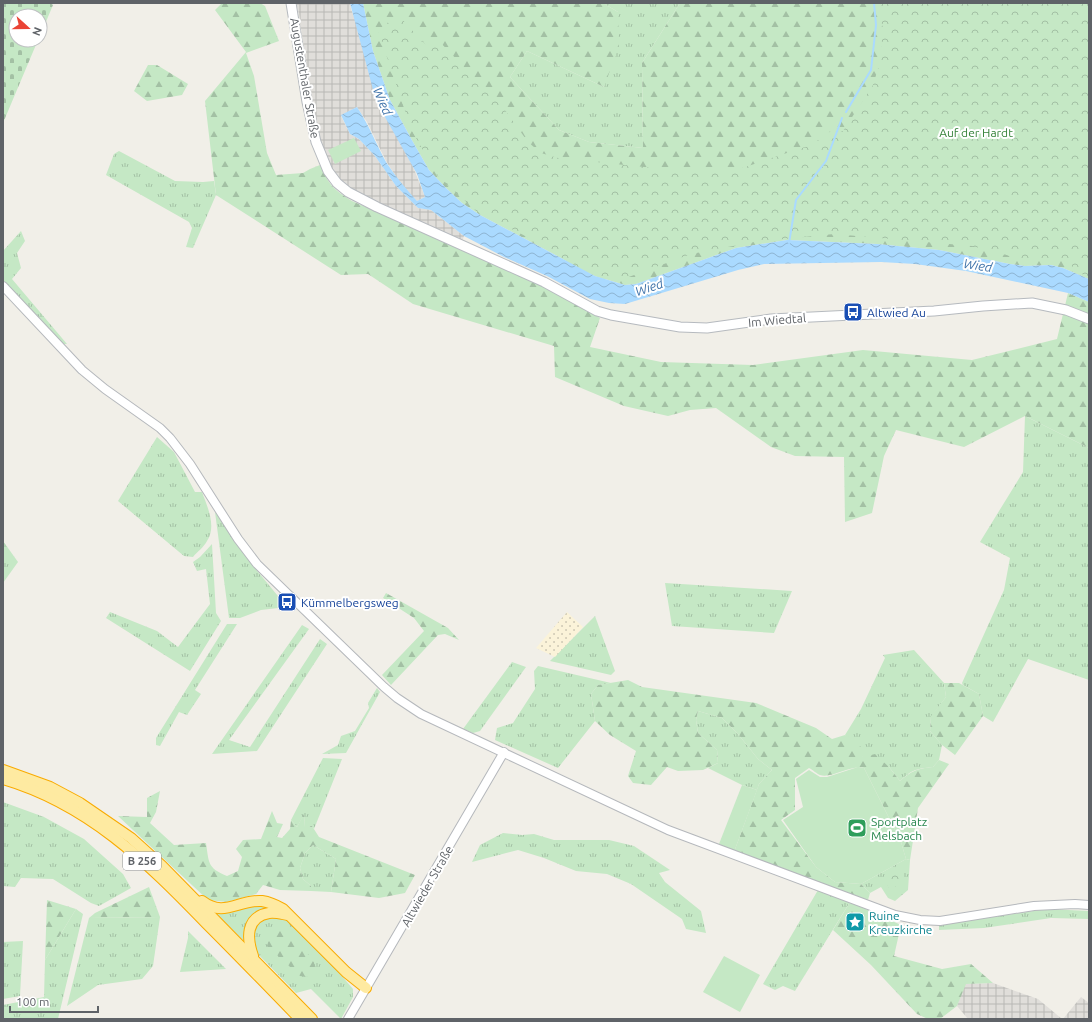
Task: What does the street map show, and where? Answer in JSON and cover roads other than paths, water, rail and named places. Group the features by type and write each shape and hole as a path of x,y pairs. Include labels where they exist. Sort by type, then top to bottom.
{"highway":[{"name":"B 256","path":"3,770 50,787 80,803 119,828 178,882 312,1019"},
{"name":"B 256","path":"3,778 47,795 70,807 98,825 128,848 185,902 300,1019"},
{"name":"B 256","path":"178,882 207,905 212,907 220,909 248,902 261,901 276,905 283,909 288,915"},
{"name":"B 256","path":"254,960 249,945 248,936 250,928 255,920 262,915 270,913 288,915"},
{"path":"288,915 303,928 346,972 366,988"}],"main road":[{"name":"Augustenthaler Straße","path":"290,3 307,102 316,142 328,171 337,183 348,192 377,207 477,252"},
{"name":"Im Wiedtal","path":"477,252 550,285 587,307 597,311 611,315 680,327 707,328 771,319 934,312 984,306 1032,303 1066,310 1089,319"}],"street":[{"path":"3,286 82,370 105,389 160,428 170,438 190,464 238,539 257,564 384,687 397,698 421,714 674,832 906,918 940,921 1034,906 1068,904 1089,905"},
{"name":"Altwieder Straße","path":"348,1019 504,752"}],"water":[{"name":"Wied","path":"350,3 363,3 373,51 390,100 429,170 462,203 480,215 595,276 625,285 636,284 736,248 787,240 877,244 939,250 1025,266 1051,265 1063,268 1089,279 1089,302 1068,293 966,271 915,264 881,262 764,264 738,270 625,304 609,303 590,299 547,276 504,257 464,236 431,210 418,208 396,186 375,156 359,139 350,134 341,115 357,107 386,162 397,177 417,201 425,197 417,174 376,101"}],"waterway":[{"path":"846,112 871,70 876,25 874,3"},
{"path":"789,243 796,200 826,161 842,118"}],"place":[{"name":"Altwied Au","path":"853,312"},
{"name":"Kümmelbergsweg","path":"287,602"},
{"name":"Sportplatz Melsbach","path":"857,828"},
{"name":"Ruine Kreuzkirche","path":"855,922"}],"park label":[{"name":"Auf der Hardt","path":"976,132"}]}
